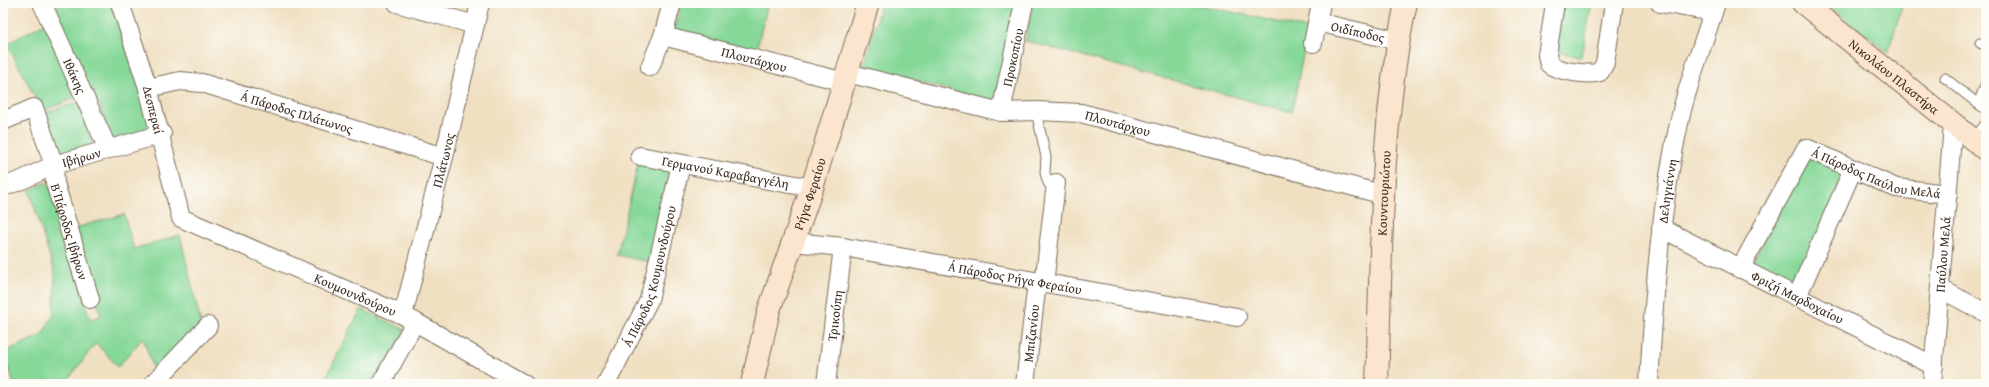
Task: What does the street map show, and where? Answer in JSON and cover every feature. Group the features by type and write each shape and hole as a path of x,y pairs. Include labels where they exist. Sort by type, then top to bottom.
{"street":[{"name":"Ιθάκης","path":"42,3 108,149"},
{"name":"Δεσπεραί","path":"120,3 162,134 181,218"},
{"path":"396,3 474,25"},
{"name":"Πλάτωνος","path":"381,384 409,319 444,157 480,3"},
{"path":"650,67 663,36 672,3"},
{"name":"Ρήγα Φεραίου","path":"752,384 769,310 812,188 847,77 868,3"},
{"name":"Προκοπίου","path":"1001,112 1024,3"},
{"path":"1313,43 1321,3"},
{"name":"Κουντουριώτου","path":"1377,384 1384,195 1390,108 1406,3"},
{"path":"1555,3 1547,55 1549,64 1558,69 1590,74 1600,72 1605,63 1614,3"},
{"path":"1660,3 1714,8"},
{"name":"Νικολάου Πλαστήρα","path":"1803,3 1953,125 1980,145"},
{"name":"Δεληγιάννη","path":"1650,384 1654,296 1660,228 1682,109 1714,8"},
{"name":"Οιδίποδος","path":"1317,22 1399,41"},
{"name":"Πλουτάρχου","path":"663,36 1001,112 1036,111 1081,113 1384,195"},
{"name":"Α΄ Πάροδος Πλάτωνος","path":"148,88 180,81 202,83 444,157"},
{"name":"Β΄ Πάροδος Ιβήρων","path":"3,121 34,108 54,165 55,183 90,299"},
{"name":"Παύλου Μελά","path":"1932,384 1941,290 1953,125"},
{"name":"Ιβήρων","path":"3,187 54,165 162,134"},
{"name":"Α΄ Πάροδος Παύλου Μελά","path":"1740,269 1806,148 1896,188 1948,194"},
{"name":"Γερμανού Καραβαγγέλη","path":"640,156 812,188"},
{"name":"Α΄ Πάροδος Κουμουνδούρου","path":"606,384 649,300 681,164"},
{"path":"1797,297 1853,169"},
{"name":"Μπιζανίου","path":"1025,384 1056,186"},
{"name":"Κουμουνδούρου","path":"181,218 409,319 524,384"},
{"name":"Φριζή Μαρδοχαίου","path":"1660,228 1934,366"},
{"name":"Α΄ Πάροδος Ρήγα Φεραίου","path":"793,242 843,247 1237,317"},
{"name":"Τρικούπη","path":"826,384 843,247"},
{"path":"1941,290 1986,312"},
{"path":"153,384 208,326"}],"lane":[{"path":"1945,78 1986,110"},
{"path":"1978,104 1986,83"},
{"path":"1036,111 1046,157 1045,173 1048,183 1056,186"},
{"path":"1980,145 1986,123"}],"green space":[{"path":"49,3 110,3 123,35 153,131 112,144 99,103 92,102 89,93 42,111 7,44 55,17"},
{"path":"681,3 768,3 756,52 674,31"},
{"path":"881,3 1016,3 995,103 864,66"},
{"path":"1033,3 1192,3 1308,29 1292,112 1025,41"},
{"path":"1552,3 1592,3 1582,57 1542,49"},
{"path":"1825,3 1903,3 1888,52"},
{"path":"78,102 93,144 58,156 45,113"},
{"path":"1809,157 1846,173 1795,288 1750,266"},
{"path":"639,159 675,166 654,263 617,255"},
{"path":"48,182 90,319 101,316 75,228 124,214 134,249 180,235 201,324 155,374 143,338 118,367 96,343 67,381 70,384 14,384 4,352 42,335 54,313 55,273 29,190"},
{"path":"361,309 405,330 377,384 323,383"}]}
